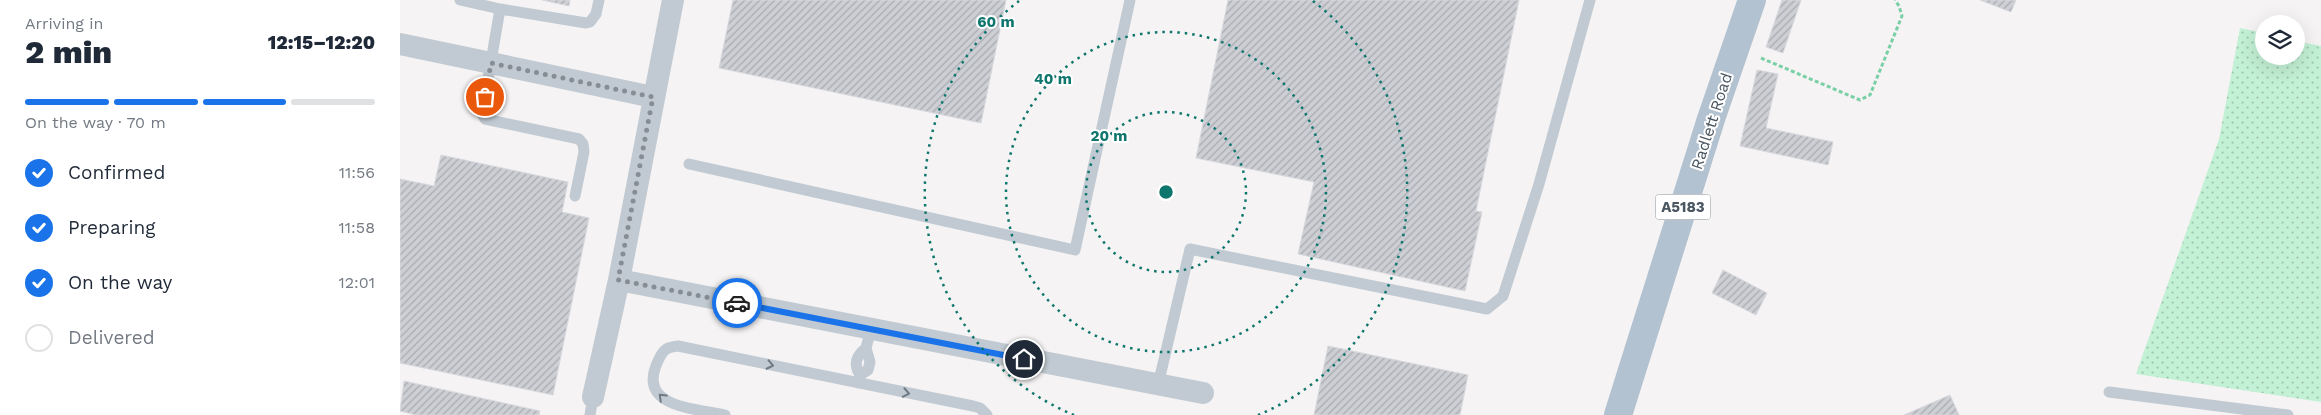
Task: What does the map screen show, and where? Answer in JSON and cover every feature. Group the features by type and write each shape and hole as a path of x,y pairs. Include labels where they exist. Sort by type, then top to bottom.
{"main road":[{"name":"Radlett Road","path":"1618,415 1752,0"}],"street":[{"path":"591,406 618,280 673,0"},
{"path":"400,44 653,97"},
{"path":"618,280 868,338 1203,393"}],"lane":[{"path":"460,0 500,9 586,23 593,19 599,0"},
{"path":"688,164 1075,250 1130,0"},
{"path":"1158,385 1190,249 1487,309 1504,296 1539,184 1590,0"},
{"path":"500,9 483,117 579,139 584,144 584,152 574,196"},
{"path":"859,379 855,368 856,361 868,338"},
{"path":"725,415 668,403 660,397 654,388 654,376 662,352 668,347 678,346 859,379 980,408 987,415"},
{"path":"2109,392 2288,415"}],"path":[{"path":"1735,48 1860,100 1865,99 1870,95 1902,16 1900,6 1895,0"}],"green space":[{"path":"2240,28 2255,31 2255,65 2305,65 2305,43 2321,46 2321,402 2136,374 2219,139"}],"building":[{"path":"542,0 570,0 569,6"},
{"path":"733,0 1006,0 981,123 719,68"},
{"path":"1228,0 1519,0 1476,211 1482,212 1465,291 1298,254 1314,182 1196,158"},
{"path":"1782,0 1801,0 1783,53 1766,47"},
{"path":"1980,0 2016,0 2011,12"},
{"path":"1757,70 1778,74 1766,128 1833,142 1828,165 1740,146"},
{"path":"441,155 568,182 562,212 589,218 553,395 400,363 400,179 434,186"},
{"path":"1723,270 1767,293 1756,315 1712,293"},
{"path":"1328,346 1468,375 1460,415 1314,415"},
{"path":"404,381 540,411 539,415 416,415 400,411"},
{"path":"1950,395 1959,415 1904,415"}],"way so far":[{"path":"485,97 491,63 653,97 618,280 737,303"}],"route":[{"path":"737,303 1024,359"}]}
